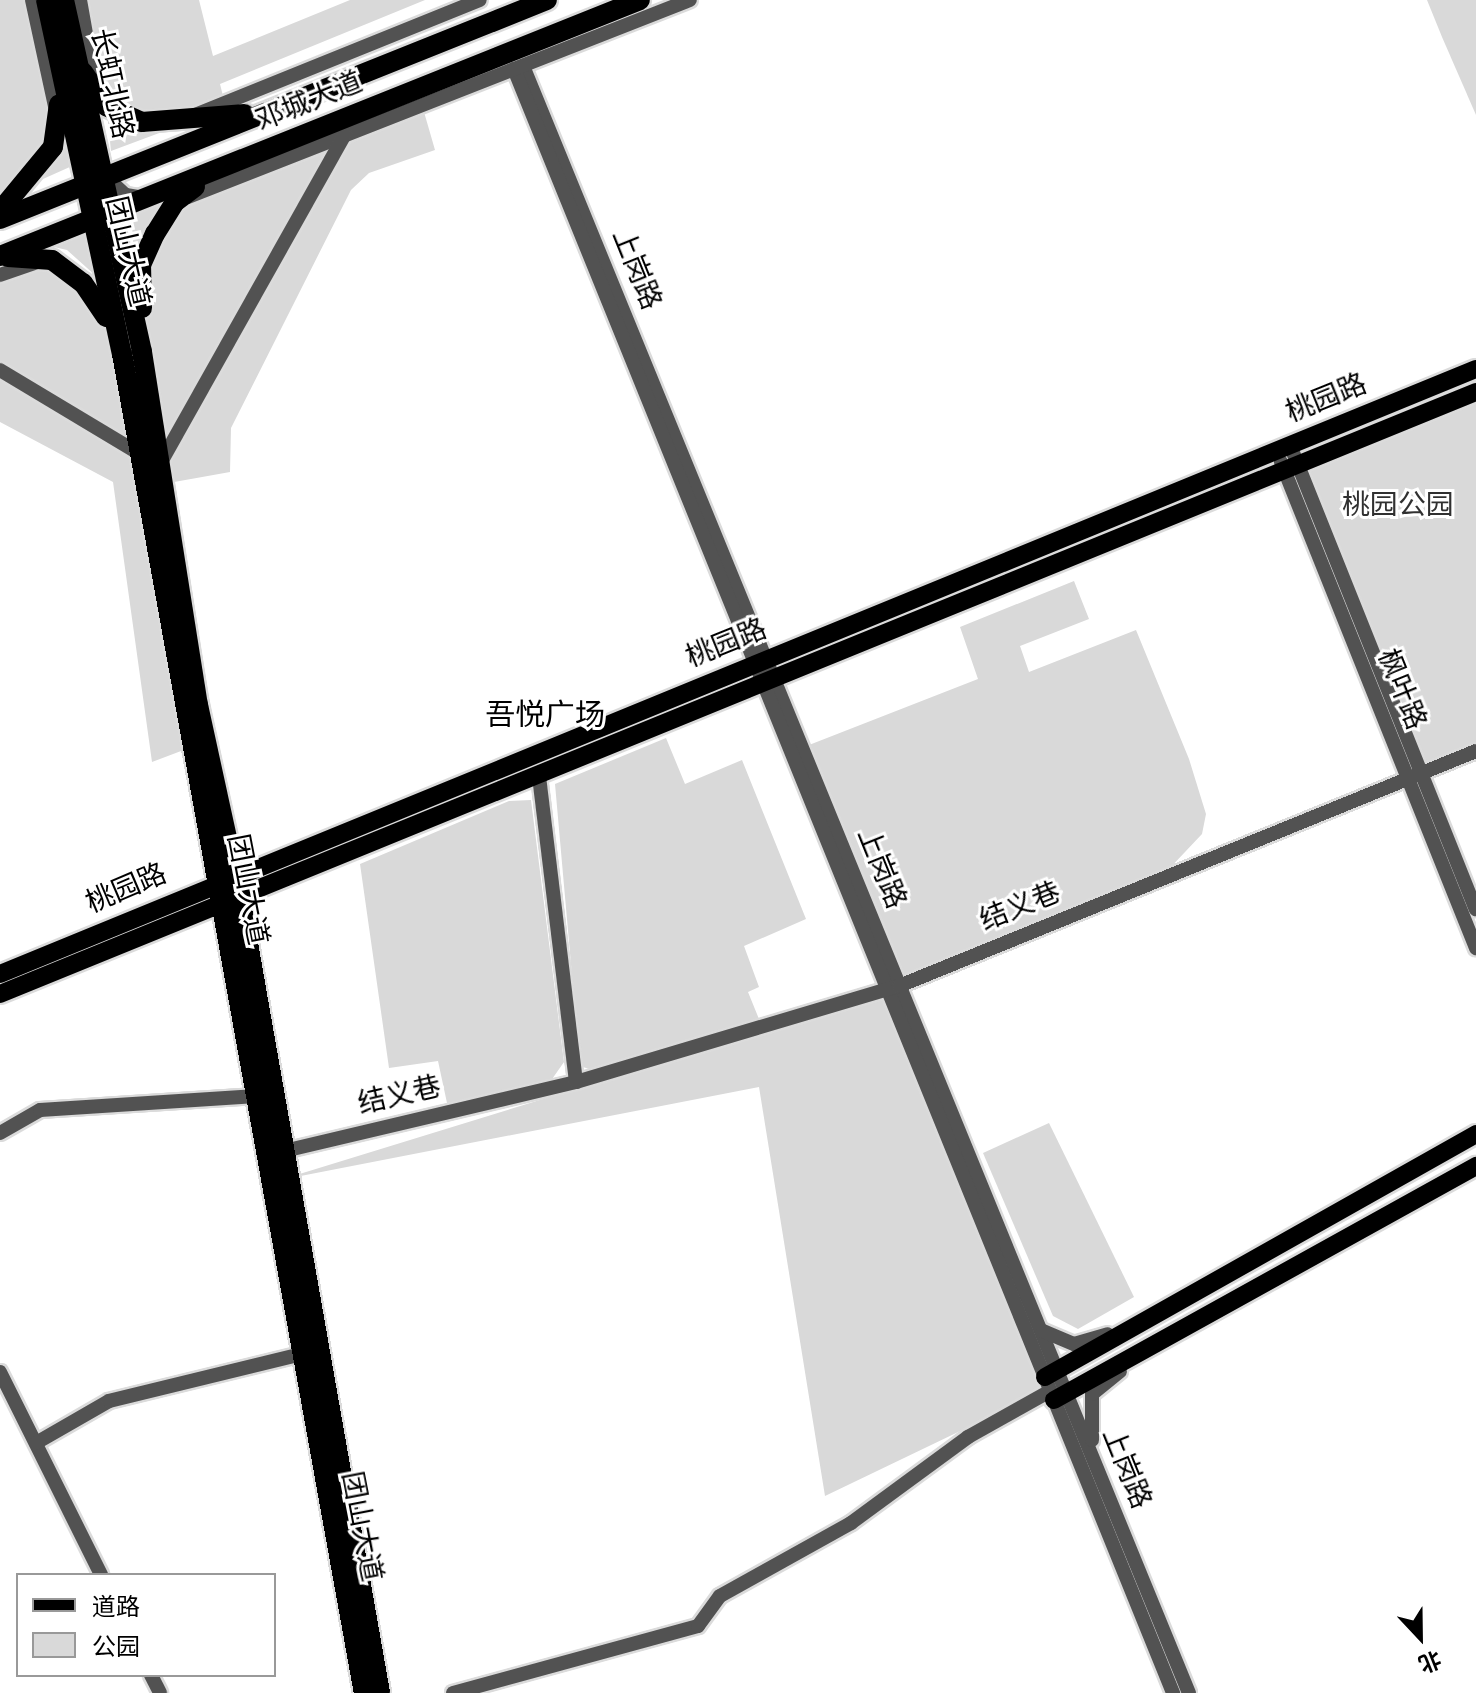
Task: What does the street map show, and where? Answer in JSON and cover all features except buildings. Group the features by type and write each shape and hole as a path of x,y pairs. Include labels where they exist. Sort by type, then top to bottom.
{"highway":[{"name":"长虹北路","path":"46,0 66,63 92,183"},
{"name":"长虹北路","path":"64,0 65,98"},
{"name":"邓城大道","path":"0,219 547,0"},
{"name":"邓城大道","path":"0,257 640,0"},
{"path":"0,211 39,171 59,121 66,63"},
{"path":"66,63 106,106 142,122 269,112"},
{"name":"团山大道","path":"65,98 92,183 160,464 298,1355 364,1693"},
{"path":"132,356 141,265 175,202 221,169"},
{"path":"0,257 52,260 103,311 132,356"},
{"name":"团山大道","path":"132,356 140,454 226,879"},
{"name":"团山大道","path":"230,902 284,1151 380,1693"}],"main road":[{"name":"桃园路","path":"0,974 1476,369"},
{"name":"桃园路","path":"0,994 1476,392"},
{"path":"1054,1386 1156,1314 1476,1134"},
{"path":"1054,1386 1164,1339 1476,1166"}],"street":[{"path":"32,0 59,121 126,195 175,202 690,0"},
{"path":"80,0 97,93"},
{"path":"187,119 480,0"},
{"name":"上岗路","path":"518,68 1054,1386 1173,1693"},
{"path":"160,464 345,135"},
{"path":"0,191 39,171"},
{"path":"0,275 52,260"},
{"path":"0,370 140,454"},
{"name":"枫叶路","path":"1283,448 1415,776 1476,948"},
{"path":"733,673 752,640 786,652"},
{"path":"743,691 777,702 794,671"},
{"name":"结义巷","path":"284,1151 576,1082 893,988 1476,751"},
{"path":"539,775 576,1082"},
{"name":"枫叶路","path":"1415,776 1476,909"},
{"name":"上岗路","path":"893,988 1039,1328 1054,1386 1110,1502 1189,1693"},
{"path":"0,1133 40,1110 257,1096"},
{"path":"1039,1328 1057,1343 1074,1344 1156,1314"},
{"path":"1110,1502 1089,1428 1092,1394 1164,1339"},
{"path":"36,1443 109,1401 298,1355"},
{"path":"0,1372 100,1573"},
{"path":"453,1693 698,1626 720,1596 851,1523 968,1437 1054,1386"}],"green space":[{"path":"0,0 32,0 59,121 19,182 0,191"},
{"path":"80,0 199,0 213,56 350,0 425,0 220,84 224,100 187,119 106,106"},
{"path":"1427,0 1476,0 1476,115 1442,37"},
{"path":"422,105 435,150 369,173 351,190 231,428 230,472 163,484 142,352 141,265 175,202"},
{"path":"107,113 125,126 170,129 111,151"},
{"path":"68,130 72,166 43,179 61,152"},
{"path":"172,194 143,231 134,254 131,211"},
{"path":"86,229 96,276 67,250 41,244"},
{"path":"52,260 83,283 122,354 189,748 152,762 113,482 0,422 0,275"},
{"name":"桃园公园","path":"1476,392 1476,751 1421,774 1297,465"},
{"path":"1074,581 1089,619 1020,646 1029,672 1136,630 1189,759 1206,814 1202,834 1168,870 903,975 809,745 978,679 960,627"},
{"path":"666,738 685,784 742,760 806,919 744,946 759,987 748,992 759,1019 589,1069 580,1066 555,784"},
{"path":"531,800 564,1062 550,1082 450,1117 438,1061 389,1068 360,864 509,801"},
{"path":"894,991 1054,1386 825,1496 759,1087 280,1180"},
{"path":"1049,1123 1134,1297 1078,1329 1053,1316 983,1153"}],"district":[{"name":"吾悦广场","path":"545,718"}]}
